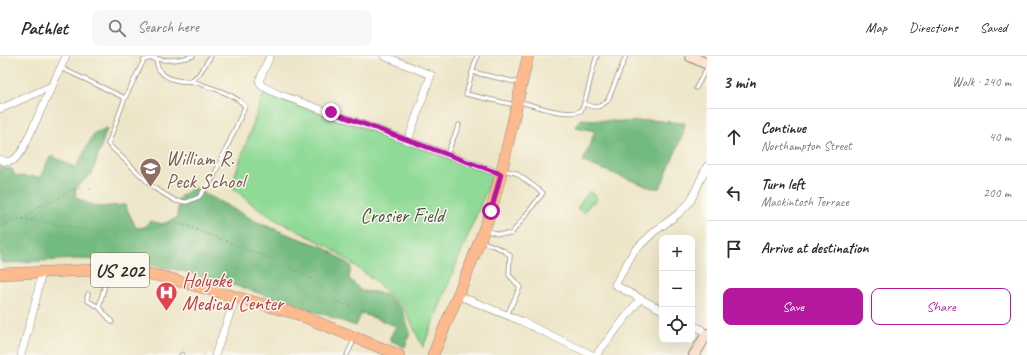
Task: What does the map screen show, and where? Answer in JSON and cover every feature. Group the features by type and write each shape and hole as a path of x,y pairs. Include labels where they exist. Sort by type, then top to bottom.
{"main road":[{"path":"433,355 491,211 502,172 528,56"},
{"name":"US 202","path":"0,274 109,270 161,276 297,314 399,355"}],"street":[{"path":"0,159 6,162 14,160 20,153 66,56"},
{"path":"270,56 259,82 262,86 278,94 502,172"},
{"path":"384,56 431,75 408,140"},
{"path":"690,56 707,64"},
{"path":"0,109 52,86"},
{"path":"659,308 614,285 634,251 690,202 707,166"},
{"path":"21,355 42,272"},
{"path":"457,296 506,315 592,355"},
{"path":"215,355 236,297"},
{"path":"596,355 640,299"},
{"path":"694,355 707,336 701,329 695,326"}],"lane":[{"path":"155,58 159,70 166,76 182,82 191,81 234,98 242,102 245,107 213,178 199,197 187,202 176,201 154,188 108,144 125,98 144,60 153,57 171,60 193,56"},
{"path":"191,81 199,74 211,56"},
{"path":"477,56 466,94 574,114 581,111 584,104 596,56"},
{"path":"584,104 597,108 608,100 626,56"},
{"path":"60,68 125,98"},
{"path":"696,88 707,68"},
{"path":"472,72 521,83"},
{"path":"447,154 459,125"},
{"path":"484,229 498,234 511,234 543,193 516,173 502,172"},
{"path":"480,240 501,248 510,255 511,259 508,270 509,275 520,287 506,315"},
{"path":"99,307 109,270"},
{"path":"88,294 88,300 99,307 112,322"},
{"path":"347,355 355,337"}],"path":[{"path":"0,227 27,217 37,207 56,200 71,190 82,188 91,189"},
{"path":"23,219 80,228 119,232 154,228 172,223 187,226 279,262 315,281 338,302 376,313 388,320"},
{"path":"182,354 184,346"}],"green space":[{"name":"Crosier Field","path":"264,93 493,174 423,347 404,308 369,276 328,246 274,219 247,200 231,186"},
{"path":"580,119 629,122 649,120 685,123 683,134 660,188 652,188 583,162 595,131 576,127"},
{"path":"107,128 92,174 76,187 75,197 96,207 125,205 136,228 145,227 150,221 162,224 177,218 179,198 193,187 257,222 324,247 351,266 349,278 361,291 385,293 402,309 410,332 405,347 389,340 396,326 361,313 356,326 294,304 223,282 177,270 130,261 77,259 2,263 0,260 0,165 4,168 12,169 15,176 40,177 52,156 76,168 94,133"},
{"path":"589,192 594,194 597,198 596,201 590,204 584,213 577,208"}],"place":[{"name":"William R. Peck School","path":"150,188"},
{"name":"Holyoke Medical Center","path":"166,312"}],"route":[{"path":"331,112 501,174 491,211"}]}
